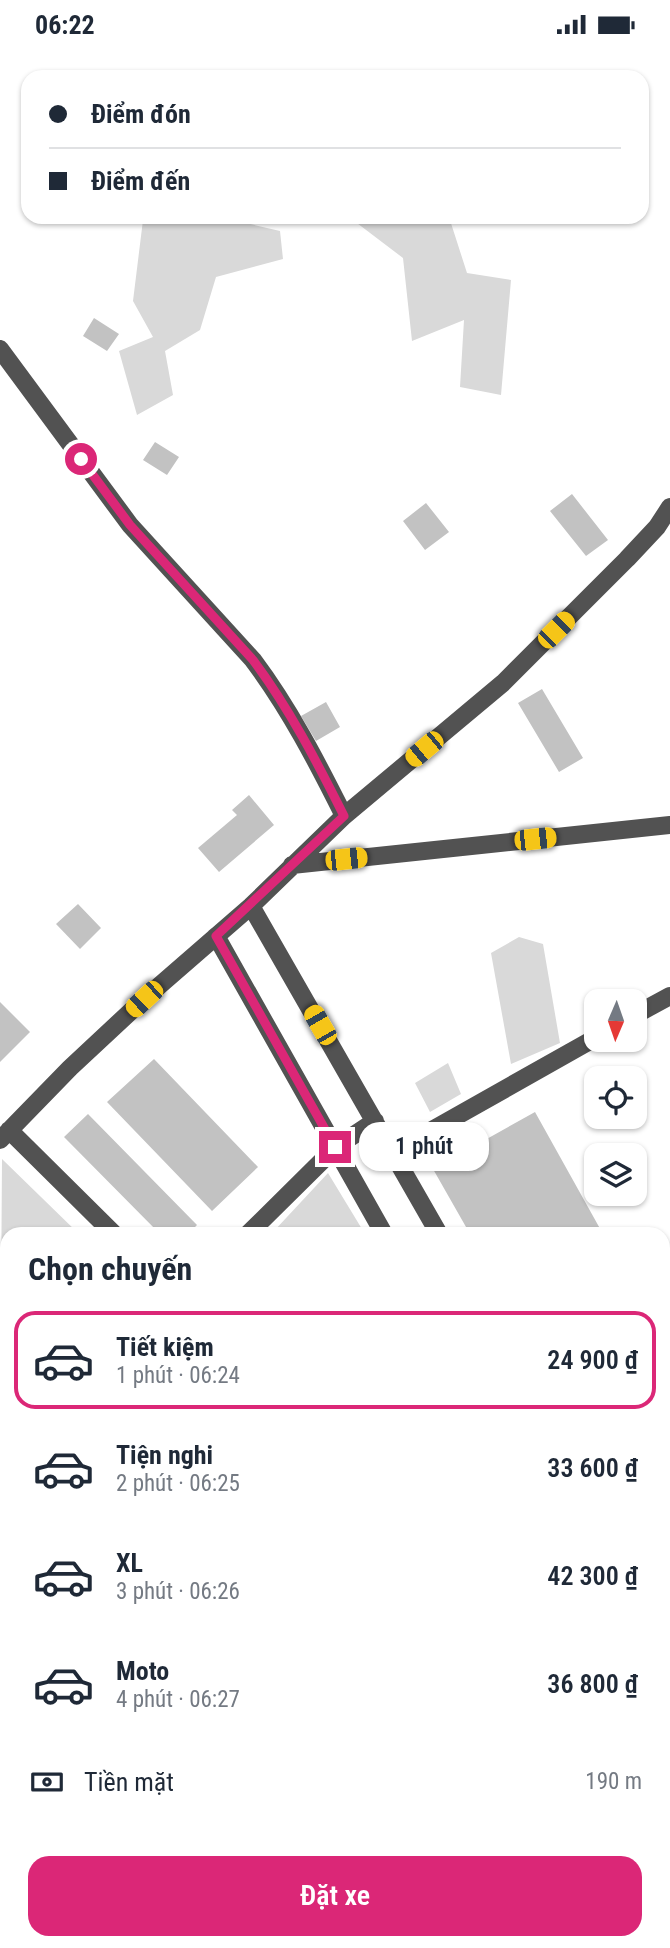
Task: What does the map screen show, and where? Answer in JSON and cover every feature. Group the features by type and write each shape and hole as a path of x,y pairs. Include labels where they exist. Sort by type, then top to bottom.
{"street":[{"path":"0,349 130,525 261,670 313,753 344,816"},
{"path":"106,1227 5,1135 70,1068 251,906 344,816 503,683 627,559 657,527 670,507"},
{"path":"292,865 670,825"},
{"path":"251,906 435,1227"},
{"path":"216,936 380,1227"},
{"path":"648,1009 670,996"},
{"path":"393,1152 584,1044"},
{"path":"255,1227 335,1147 375,1121"}],"shaded area":[{"path":"143,224 250,224 280,231 283,259 216,277 200,330 165,351 173,395 137,415 119,351 153,337 133,301"},
{"path":"358,224 451,224 467,273 511,280 501,395 460,387 464,320 412,341 403,258"},
{"path":"519,937 543,944 560,1043 511,1064 491,953"},
{"path":"448,1063 461,1094 430,1112 415,1083"},
{"path":"2,1159 72,1227 2,1227"},
{"path":"328,1173 361,1227 278,1227"}],"building":[{"path":"94,318 119,334 107,351 83,336"},
{"path":"155,442 179,457 167,475 143,460"},
{"path":"572,494 608,540 586,556 550,511"},
{"path":"426,503 449,532 425,550 403,521"},
{"path":"542,689 583,758 559,772 518,703"},
{"path":"326,702 340,727 316,741 301,716"},
{"path":"249,795 274,825 219,872 198,848 237,815 232,810"},
{"path":"78,904 101,928 80,949 56,924"},
{"path":"0,1002 30,1032 0,1062"},
{"path":"154,1059 258,1167 212,1211 107,1102"},
{"path":"535,1112 584,1200 584,1206 587,1206 599,1227 466,1227 433,1169"},
{"path":"88,1114 197,1225 153,1227 64,1137"}],"route":[{"path":"81,459 130,525 269,681 313,753 344,816 216,936 335,1147"}]}
